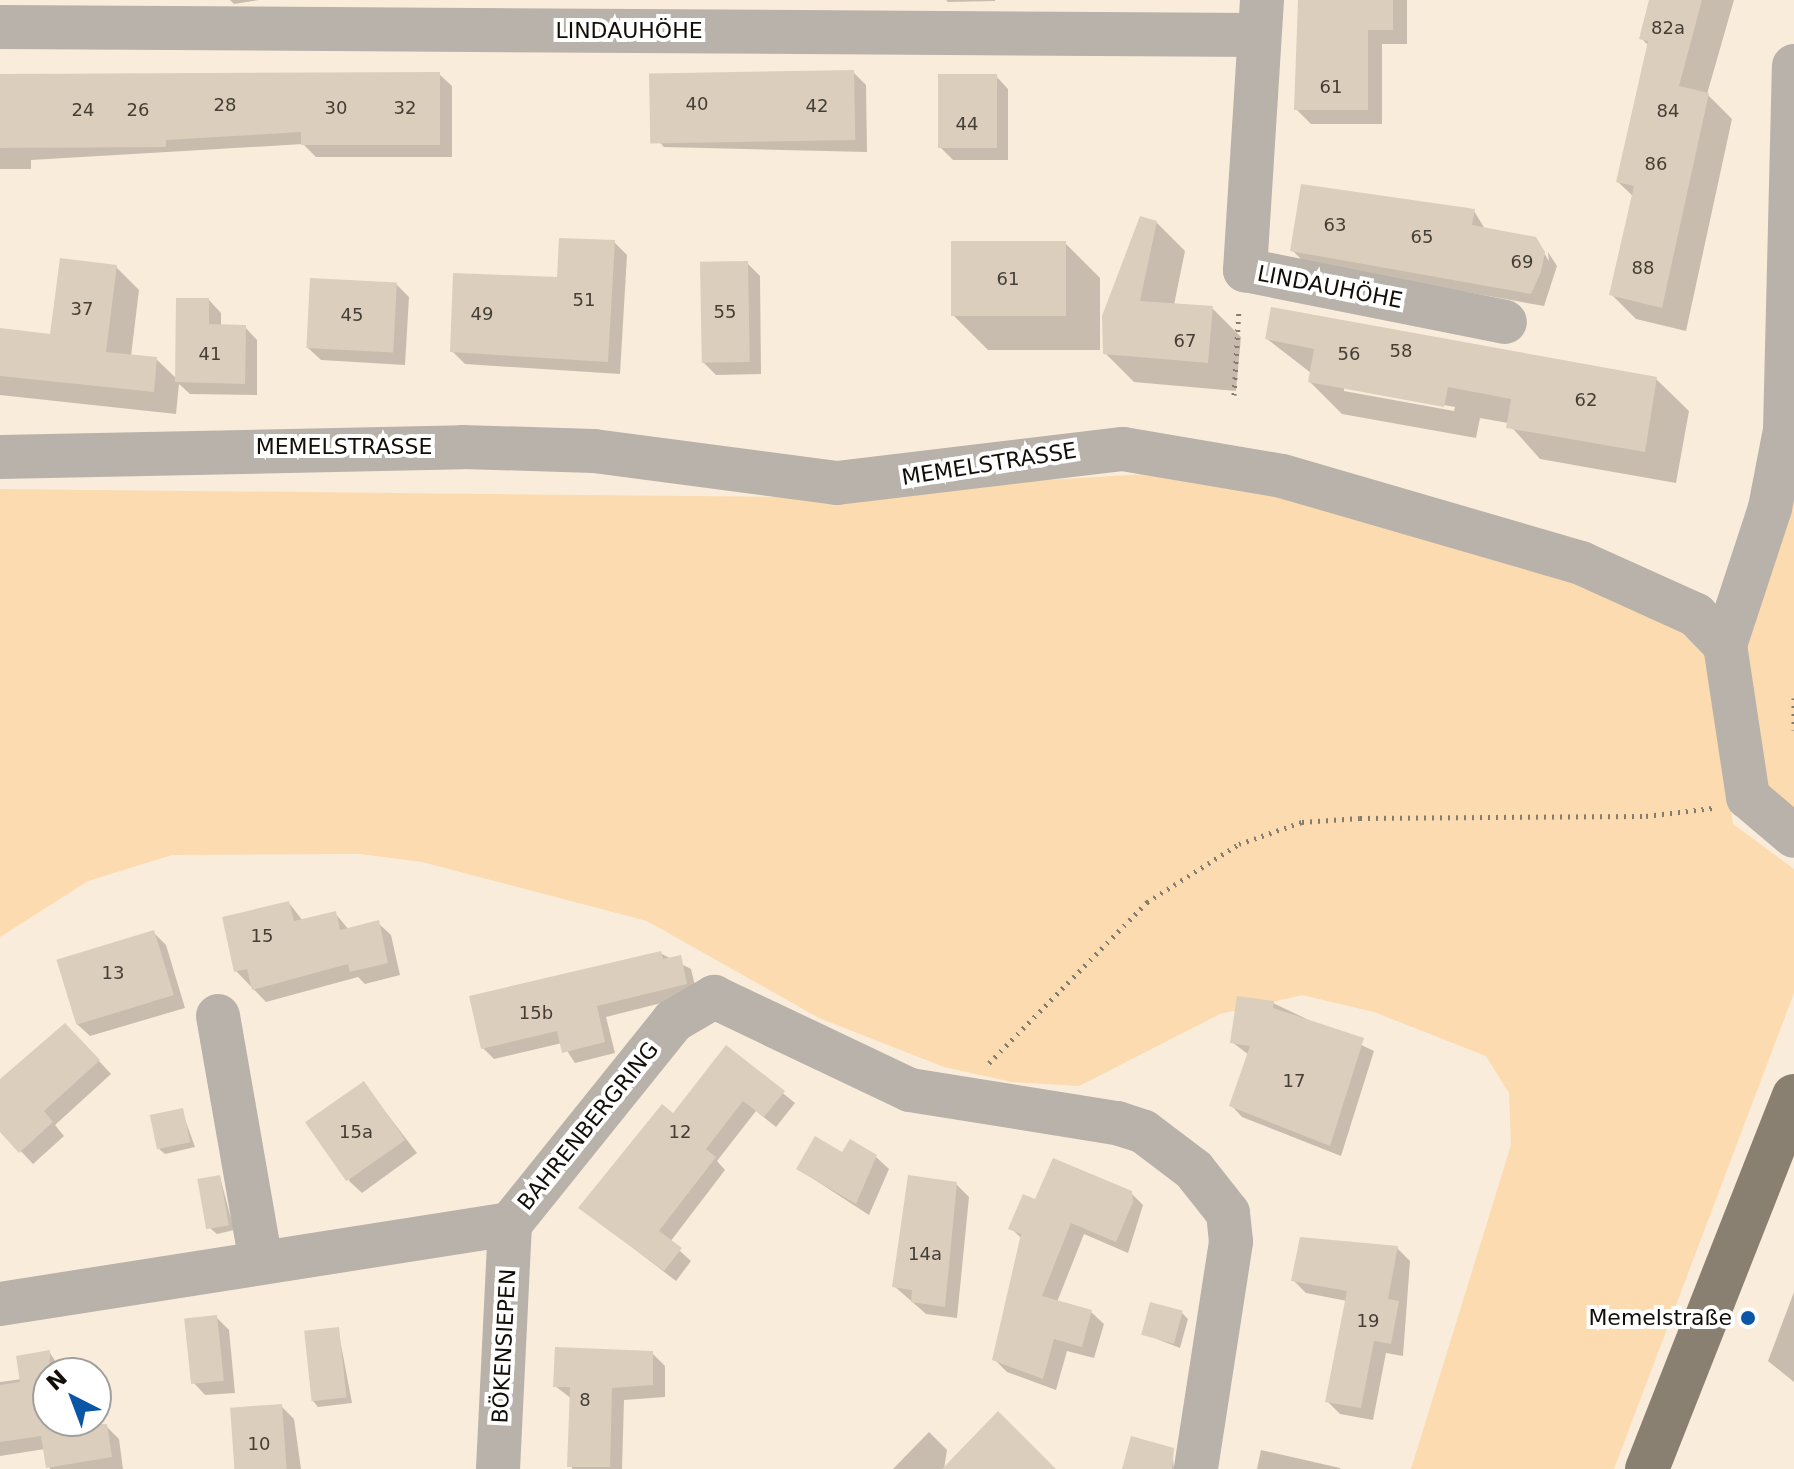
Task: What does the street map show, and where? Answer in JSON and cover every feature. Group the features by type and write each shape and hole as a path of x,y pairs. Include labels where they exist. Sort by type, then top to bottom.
{"main road":[{"path":"1647,1469 1794,1096"}],"street":[{"name":"LINDAUHÖHE","path":"0,27 851,14 1260,18 1245,270 1505,322"},
{"path":"1794,66 1785,430 1770,508 1725,645 1748,797 1794,836"},
{"name":"MEMELSTRASSE","path":"0,457 492,448 608,453 837,483 1063,451 1146,451 1282,476 1581,563 1673,600 1725,645"},
{"name":"BAHRENBERGRING","path":"0,1304 510,1224 673,1021 705,998 725,1000 855,1067 957,1102 1144,1132 1194,1170 1222,1204 1231,1242 1196,1469"},
{"path":"218,1016 261,1262"},
{"name":"BÖKENSIEPEN","path":"498,1469 510,1224"}],"path":[{"path":"1234,395 1245,270"},
{"path":"1794,698 1794,730"},
{"path":"957,1102 1094,948 1194,865 1302,822 1679,815 1748,797"}],"shaded area":[{"path":"1794,468 1794,815 1763,782 1746,706 1747,633"},
{"path":"1192,471 1514,553 1699,640 1710,668 1733,824 1794,869 1794,993 1614,1469 1411,1469 1511,1145 1509,1093 1486,1056 1374,1012 1302,995 1220,1014 1079,1086 1012,1082 944,1067 819,1018 647,921 422,862 360,854 172,855 88,881 0,937 0,489 779,497"}],"building":[{"path":"1298,0 1393,0 1393,30 1368,30 1368,110 1294,110"},
{"path":"1649,0 1702,0 1679,86 1709,93 1662,308 1609,295 1634,186 1616,182 1648,41 1639,39"},
{"path":"854,70 855,140 650,144 649,74"},
{"path":"440,72 440,145 301,145 301,132 166,140 166,147 0,148 0,74"},
{"path":"938,74 997,74 997,148 938,148"},
{"path":"1301,184 1475,209 1472,225 1536,237 1545,252 1541,272 1531,294 1290,251"},
{"path":"1140,216 1157,221 1140,301 1213,306 1208,363 1103,354 1102,316"},
{"path":"559,238 615,240 608,362 450,352 453,273 557,277"},
{"path":"951,241 1066,241 1066,316 951,316"},
{"path":"60,258 117,265 106,352 157,357 154,392 0,376 0,328 50,334"},
{"path":"748,261 750,362 702,363 700,262"},
{"path":"310,278 397,283 393,352 306,348"},
{"path":"176,298 209,298 209,324 246,325 245,384 175,382"},
{"path":"1271,307 1657,377 1645,452 1506,428 1511,399 1448,387 1444,407 1308,382 1314,349 1265,339"},
{"path":"289,901 294,921 336,911 340,930 379,920 388,963 350,972 348,964 252,990 247,969 234,972 222,917"},
{"path":"154,930 174,995 76,1025 56,960"},
{"path":"661,951 663,959 681,955 687,984 597,1006 605,1042 562,1053 557,1031 481,1049 469,996"},
{"path":"1237,996 1274,1001 1273,1008 1364,1038 1330,1146 1229,1106 1250,1046 1230,1043"},
{"path":"65,1023 100,1060 44,1111 53,1122 19,1153 0,1132 0,1079"},
{"path":"726,1045 785,1091 764,1117 743,1101 706,1149 716,1157 659,1231 682,1248 664,1271 578,1208 662,1104 673,1113"},
{"path":"364,1081 405,1140 346,1181 305,1122"},
{"path":"183,1108 190,1142 157,1149 150,1115"},
{"path":"815,1136 842,1152 850,1139 877,1155 856,1204 796,1169"},
{"path":"1053,1158 1132,1191 1133,1202 1116,1242 1071,1223 1042,1296 1092,1310 1082,1347 1054,1339 1043,1379 992,1360 1021,1234 1008,1229 1023,1194 1035,1199"},
{"path":"220,1175 229,1225 206,1229 197,1179"},
{"path":"908,1175 957,1182 945,1307 911,1302 912,1290 892,1287"},
{"path":"1300,1237 1398,1246 1388,1299 1399,1301 1391,1344 1374,1341 1361,1408 1325,1402 1347,1291 1291,1281"},
{"path":"1150,1302 1183,1311 1174,1344 1141,1335"},
{"path":"217,1315 224,1381 191,1384 184,1318"},
{"path":"339,1327 346,1398 312,1401 304,1331"},
{"path":"555,1347 653,1351 653,1385 612,1388 610,1467 567,1467 570,1387 553,1387"},
{"path":"50,1350 50,1357 32,1357 34,1437 0,1442 0,1385 20,1382 16,1356"},
{"path":"282,1404 287,1469 234,1469 230,1408"},
{"path":"998,1411 1056,1469 942,1469"},
{"path":"1131,1436 1174,1448 1172,1469 1122,1469"},
{"path":"41,1437 109,1437 112,1457 46,1468"}],"place":[{"name":"Memelstraße","path":"1748,1318"}]}
